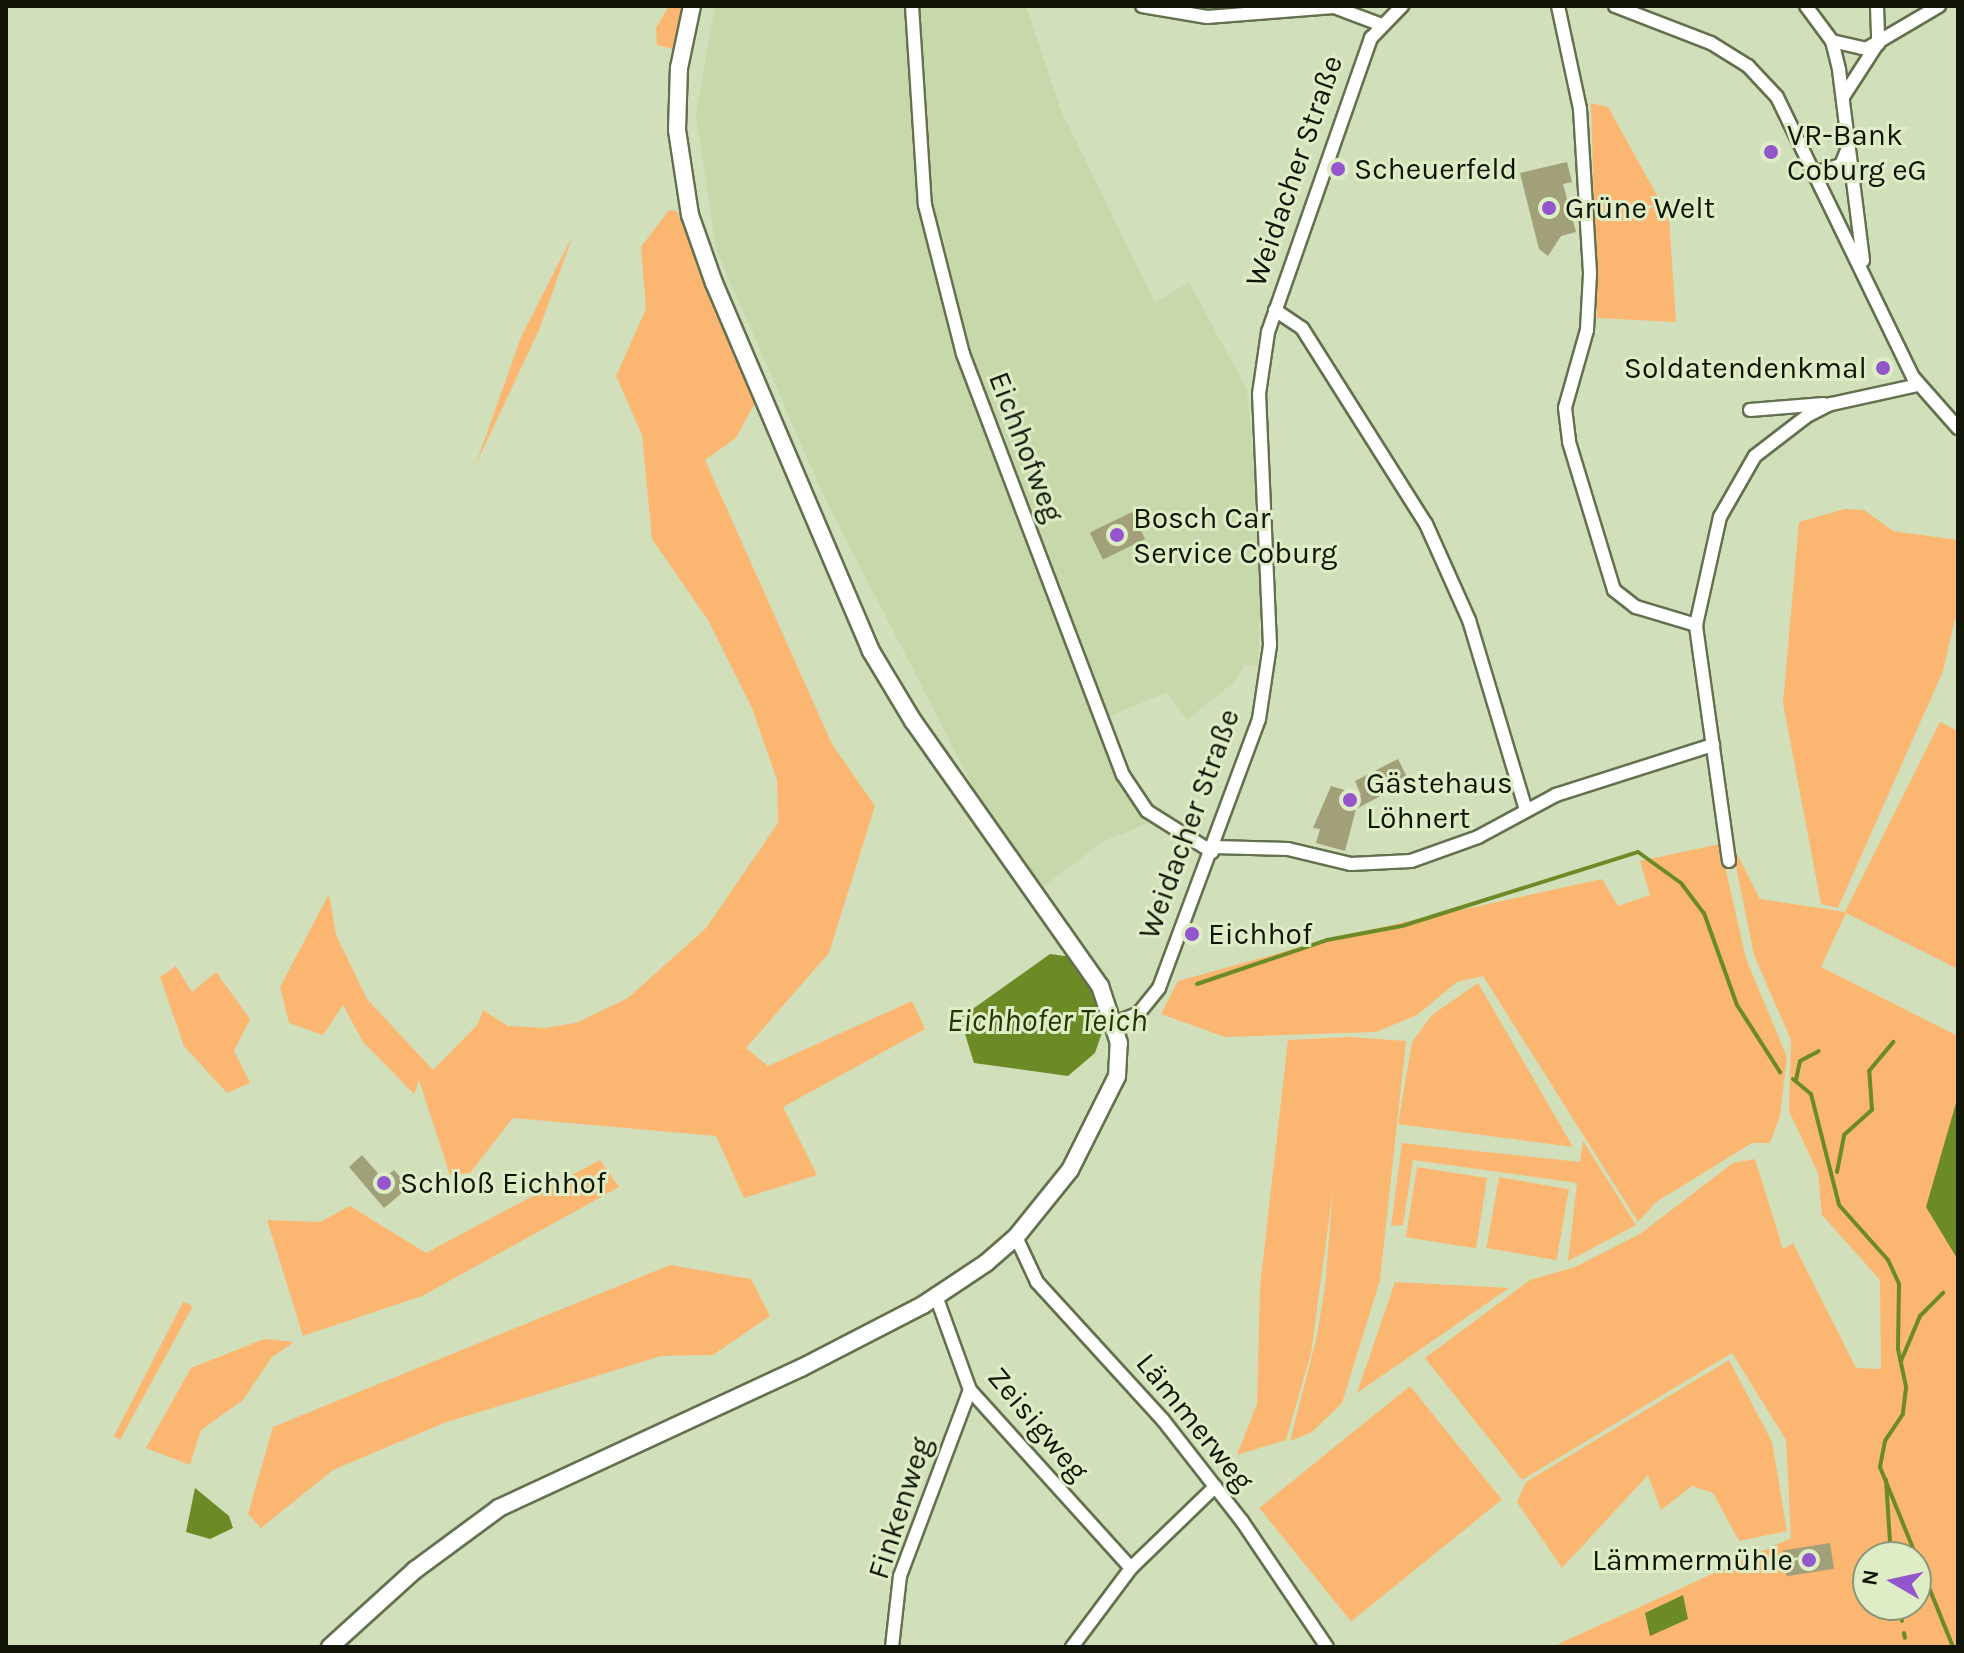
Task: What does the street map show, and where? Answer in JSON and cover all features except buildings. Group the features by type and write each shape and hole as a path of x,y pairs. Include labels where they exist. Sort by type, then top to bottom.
{"main road":[{"path":"330,1647 415,1570 499,1508 738,1399 936,1296 1016,1237 1070,1170 1102,1114 1119,1065 1114,1023 1074,944 979,813 871,651 696,237 677,130 679,68 692,6"}],"street":[{"name":"Eichhofweg","path":"912,6 925,205 963,354 1123,775 1147,811 1213,849"},
{"path":"1142,6 1207,17 1334,7 1379,24 1402,6"},
{"path":"1558,6 1580,109 1590,274 1587,330 1565,408 1569,442 1614,590 1636,607 1696,625"},
{"path":"1615,6 1711,43 1748,66 1777,97 1817,172 1918,385 1958,428"},
{"path":"1806,6 1832,41 1843,98 1864,274"},
{"path":"1843,98 1878,44 1877,6"},
{"path":"1832,41 1860,50 1878,44 1939,6"},
{"name":"Weidacher Straße","path":"1114,1023 1138,1014 1159,988 1248,757 1269,663 1259,394 1275,310 1379,24"},
{"path":"1817,172 1843,164 1847,142"},
{"path":"1275,310 1302,328 1426,524 1469,620 1526,810"},
{"path":"1750,410 1831,404 1918,385"},
{"path":"1729,861 1696,625 1720,517 1743,472 1779,435 1831,404"},
{"path":"1213,849 1275,847 1375,865 1411,861 1478,837 1526,810 1713,745"},
{"name":"Lämmerweg","path":"1016,1237 1037,1282 1125,1375 1215,1487 1327,1647"},
{"name":"Zeisigweg","path":"936,1296 970,1390 1131,1568"},
{"name":"Finkenweg","path":"892,1647 900,1576 970,1390"},
{"path":"1072,1647 1131,1568 1215,1487"}],"shaded area":[{"path":"669,6 682,6 673,49 657,45 656,28"},
{"path":"715,6 1026,6 1061,110 1155,303 1189,282 1247,390 1262,561 1258,665 1245,665 1233,683 1187,720 1167,692 1096,722 1121,789 1148,823 1104,841 1043,887 980,800 822,492 716,249 696,114"},
{"path":"1591,103 1608,107 1669,217 1676,322 1597,318"},
{"path":"669,210 677,211 755,403 736,438 705,460 832,744 875,806 829,953 746,1048 768,1066 912,1001 925,1029 783,1107 817,1175 744,1198 716,1136 513,1118 470,1173 450,1175 419,1080 414,1094 363,1042 343,1005 323,1035 289,1023 280,987 329,894 336,935 367,999 433,1070 478,1024 483,1010 508,1026 544,1028 576,1023 628,998 706,928 778,823 777,780 752,708 708,620 652,539 642,435 616,376 646,309 641,247"},
{"path":"573,235 539,330 476,464 521,337"},
{"path":"1845,509 1864,510 1893,531 1958,540 1958,606 1943,671 1838,908 1821,904 1783,703 1799,522"},
{"path":"1940,722 1958,731 1958,969 1846,913 1821,967 1958,1036 1958,1647 1552,1647 1791,1538 1786,1440 1732,1353 1522,1480 1425,1358 1530,1280 1575,1267 1640,1234 1733,1163 1755,1159 1783,1249 1793,1243 1856,1368 1881,1369 1880,1280 1822,1215 1818,1173 1789,1111 1791,1040 1754,955 1731,842 1760,899 1845,912"},
{"path":"1720,844 1746,959 1787,1057 1780,1116 1770,1143 1752,1143 1656,1202 1638,1222 1483,976 1457,982 1417,1015 1376,1032 1225,1037 1161,1014 1178,981 1337,937 1602,879 1618,906 1650,895 1640,861"},
{"path":"176,966 192,992 216,972 250,1019 234,1051 250,1083 227,1093 184,1046 160,977"},
{"path":"1478,983 1573,1147 1398,1124 1412,1042 1432,1015"},
{"path":"1349,1037 1406,1041 1380,1280 1342,1403 1312,1432 1290,1441 1316,1340 1325,1287 1333,1190 1311,1353 1286,1440 1237,1455 1257,1404 1260,1286 1288,1040"},
{"path":"1583,1141 1636,1225 1568,1261 1577,1183 1413,1160 1403,1225 1391,1226 1402,1143 1580,1162"},
{"path":"600,1160 619,1187 422,1296 303,1336 267,1220 320,1222 350,1206 426,1253"},
{"path":"1417,1167 1487,1178 1476,1248 1406,1237"},
{"path":"1499,1177 1569,1189 1556,1260 1486,1248"},
{"path":"670,1265 751,1279 770,1316 713,1355 661,1356 444,1423 333,1470 261,1528 248,1514 273,1427"},
{"path":"1395,1282 1509,1288 1357,1393"},
{"path":"183,1302 193,1306 120,1440 114,1436"},
{"path":"264,1339 294,1342 272,1357 243,1400 201,1430 190,1465 146,1448 191,1368"},
{"path":"1729,1360 1772,1442 1787,1531 1739,1541 1713,1493 1692,1486 1661,1510 1648,1475 1562,1568 1517,1502 1526,1482"},
{"path":"1410,1386 1502,1499 1351,1622 1259,1508"}],"water":[{"name":"Eichhofer Teich","path":"1050,954 1072,957 1086,978 1105,1024 1095,1053 1068,1076 974,1063 960,1018"},
{"path":"1958,1096 1958,1260 1926,1207"},
{"path":"195,1488 229,1516 233,1528 210,1539 186,1532"},
{"path":"1683,1595 1688,1619 1650,1636 1645,1613"}],"waterway":[{"path":"1197,984 1327,940 1402,926 1638,852 1681,883 1704,913 1737,1005 1780,1072"},
{"path":"1837,1172 1844,1135 1872,1110 1869,1071 1893,1042"},
{"path":"1796,1080 1800,1061 1819,1051"},
{"path":"1793,1079 1811,1094 1839,1205 1888,1260 1899,1284 1898,1349 1906,1388 1903,1414 1885,1441 1880,1467 1953,1647"},
{"path":"1901,1361 1920,1316 1943,1293"},
{"path":"1886,1480 1890,1541"},
{"path":"1904,1633 1905,1638"}],"place":[{"name":"VR-Bank Coburg eG","path":"1771,152"},
{"name":"Scheuerfeld","path":"1338,169"},
{"name":"Grüne Welt","path":"1549,208"},
{"name":"Soldatendenkmal","path":"1883,368"},
{"name":"Bosch Car Service Coburg","path":"1117,535"},
{"name":"Gästehaus Löhnert","path":"1350,800"},
{"name":"Eichhof","path":"1192,934"},
{"name":"Schloß Eichhof","path":"384,1183"},
{"name":"Lämmermühle","path":"1809,1560"}]}
